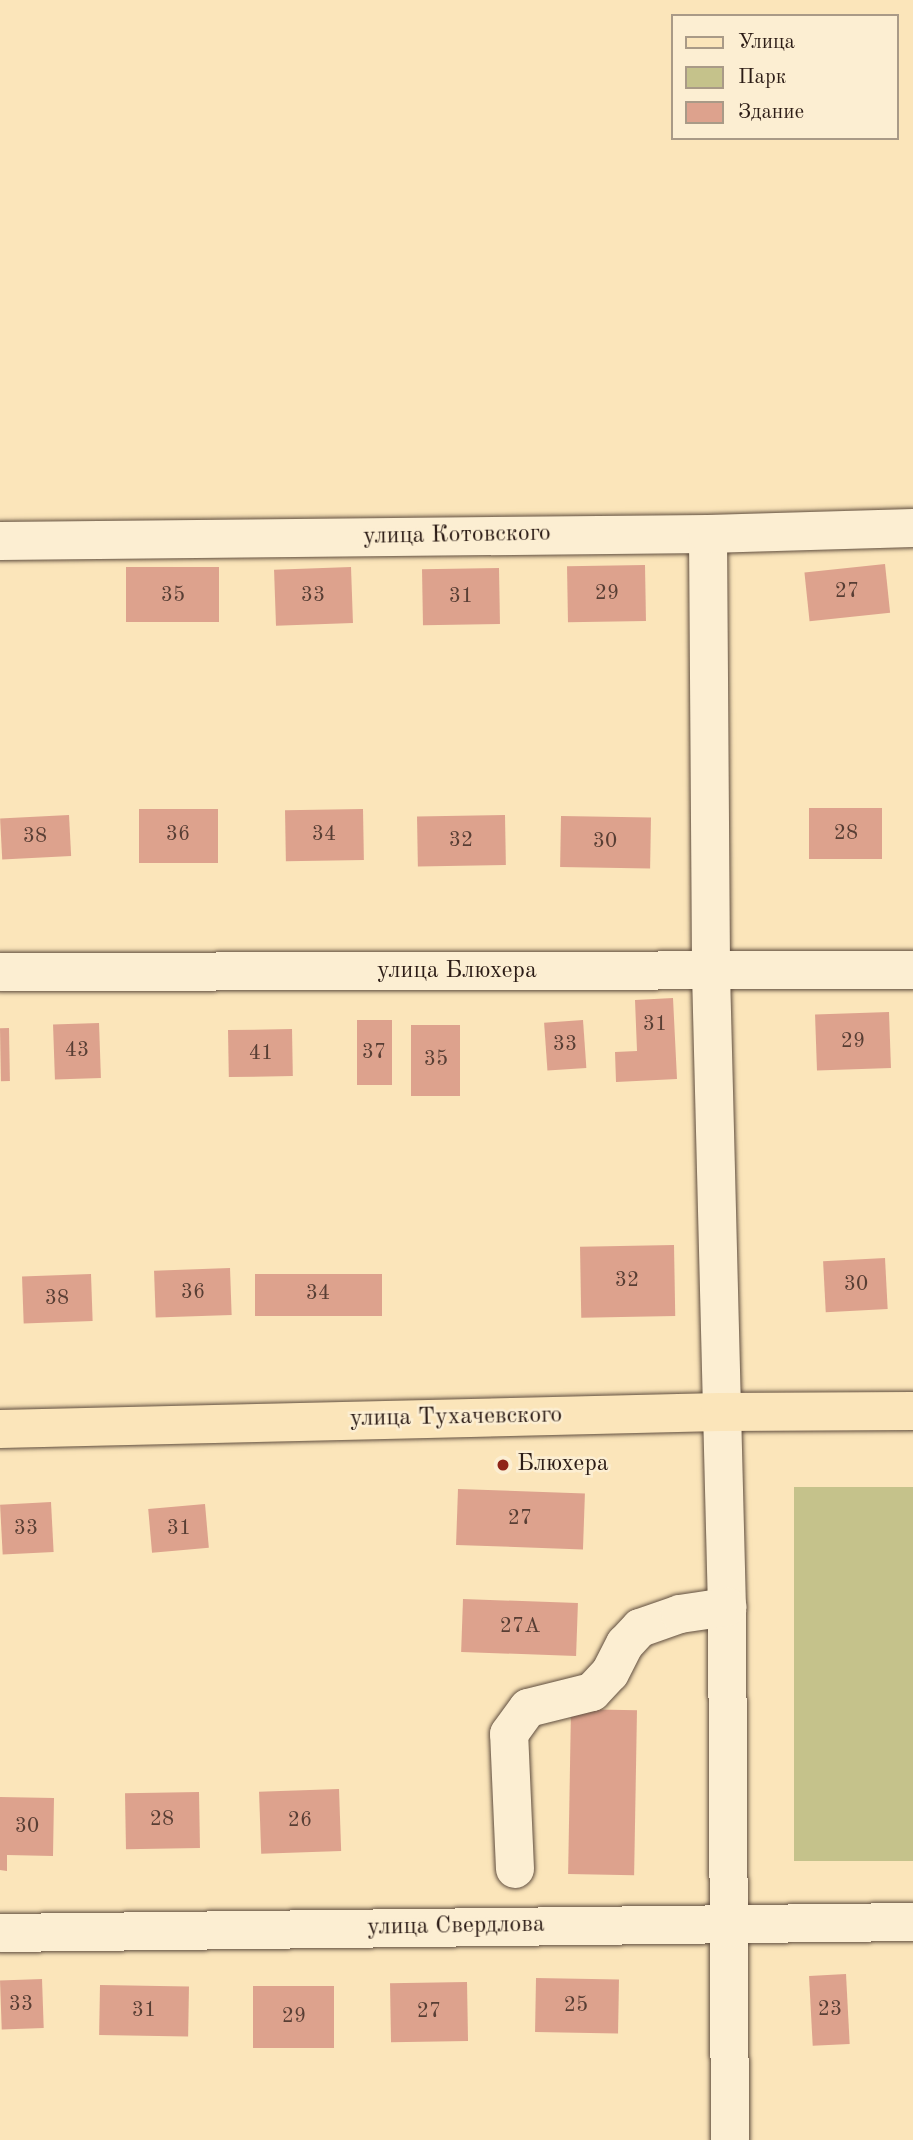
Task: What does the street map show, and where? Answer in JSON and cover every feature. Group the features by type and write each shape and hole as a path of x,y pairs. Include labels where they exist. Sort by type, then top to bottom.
{"main road":[{"name":"улица Тухачевского","path":"0,1429 720,1412 913,1411"}],"street":[{"name":"улица Котовского","path":"0,541 708,534 913,528"},
{"path":"708,534 711,972 727,1607 730,2140"},
{"name":"улица Блюхера","path":"0,972 913,970"},
{"path":"514,1869 509,1734 528,1708 592,1692 610,1674 625,1644 640,1628 680,1614 727,1607"},
{"name":"улица Свердлова","path":"0,1933 913,1922"}],"green space":[{"path":"794,1487 913,1487 913,1861 794,1861"}],"building":[{"path":"885,564 890,613 810,621 804,572"},
{"path":"645,565 646,621 568,622 567,566"},
{"path":"126,567 219,567 219,622 126,622"},
{"path":"351,567 353,623 276,626 274,570"},
{"path":"499,568 500,624 423,625 422,569"},
{"path":"809,808 882,808 882,859 809,859"},
{"path":"139,809 218,809 218,863 139,863"},
{"path":"363,809 364,860 286,861 285,810"},
{"path":"69,815 71,856 2,860 0,819"},
{"path":"505,815 506,865 418,867 417,817"},
{"path":"561,816 651,818 650,869 560,867"},
{"path":"673,998 677,1079 616,1082 615,1052 637,1051 635,1000"},
{"path":"889,1012 891,1068 817,1071 815,1015"},
{"path":"357,1020 392,1020 392,1085 357,1085"},
{"path":"583,1020 586,1068 547,1071 544,1023"},
{"path":"99,1023 101,1078 55,1080 53,1025"},
{"path":"411,1025 460,1025 460,1096 411,1096"},
{"path":"0,1028 9,1028 10,1081 1,1081"},
{"path":"292,1029 293,1076 229,1077 228,1030"},
{"path":"674,1245 675,1316 581,1318 580,1247"},
{"path":"885,1258 888,1309 826,1312 823,1261"},
{"path":"230,1268 232,1315 156,1318 154,1271"},
{"path":"91,1274 93,1321 24,1323 22,1276"},
{"path":"255,1274 382,1274 382,1316 255,1316"},
{"path":"458,1489 585,1493 583,1549 456,1545"},
{"path":"51,1502 54,1552 3,1555 0,1505"},
{"path":"205,1504 209,1548 152,1553 148,1509"},
{"path":"463,1599 578,1603 576,1656 461,1652"},
{"path":"571,1709 637,1710 634,1875 568,1874"},
{"path":"339,1789 341,1851 261,1854 259,1792"},
{"path":"199,1792 200,1848 126,1849 125,1793"},
{"path":"0,1797 54,1798 53,1856 7,1855 7,1871 0,1870"},
{"path":"846,1974 850,2044 813,2046 809,1976"},
{"path":"536,1978 619,1979 618,2033 535,2032"},
{"path":"42,1979 44,2028 2,2029 0,1980"},
{"path":"467,1982 468,2041 391,2042 390,1983"},
{"path":"100,1985 189,1987 188,2037 99,2035"},
{"path":"253,1986 334,1986 334,2048 253,2048"}],"place":[{"name":"Блюхера","path":"503,1465"}]}
